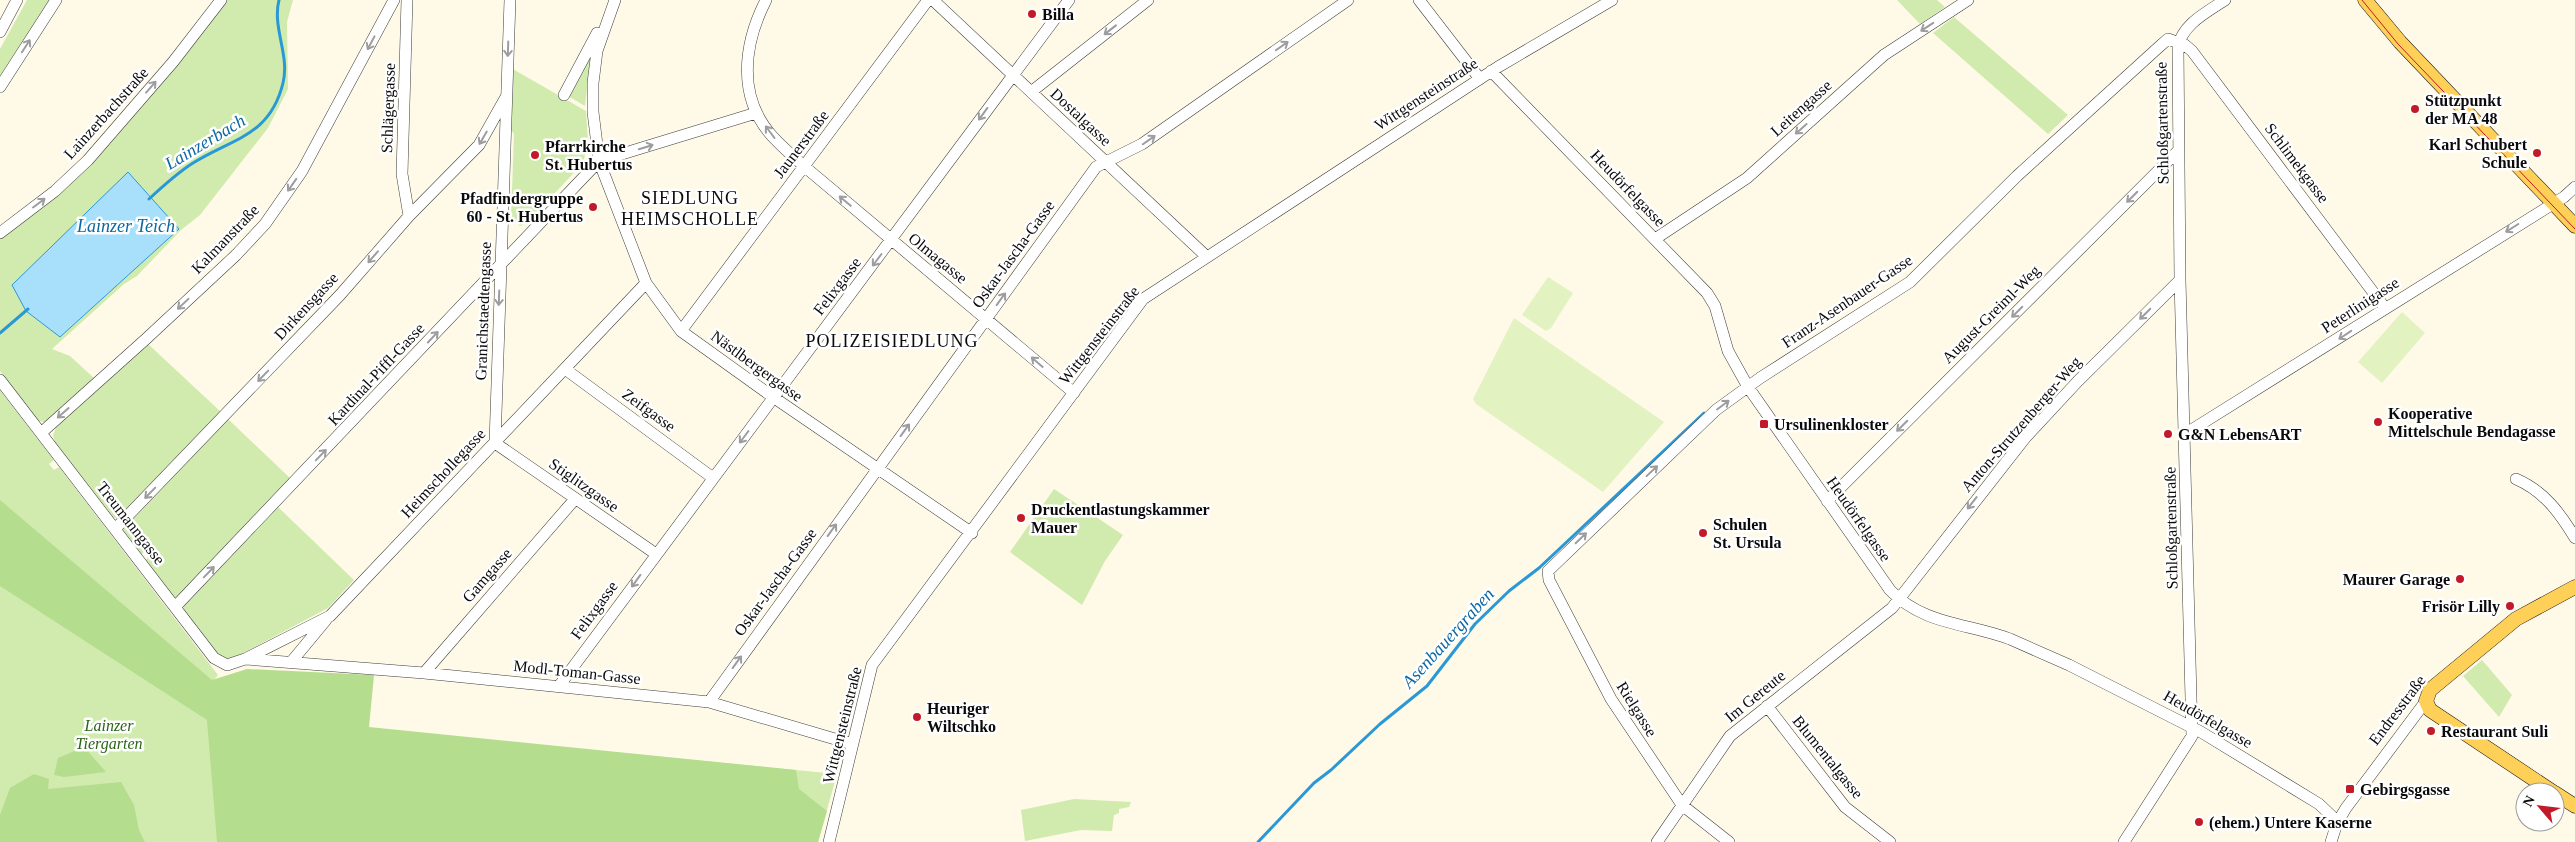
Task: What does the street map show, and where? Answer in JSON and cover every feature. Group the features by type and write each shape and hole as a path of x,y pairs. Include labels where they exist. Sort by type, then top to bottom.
{"main road":[{"path":"2365,0 2400,42 2575,226"},
{"name":"Endresstraße","path":"2426,701 2430,690 2500,631 2516,619 2575,587"},
{"path":"2426,701 2427,706 2433,712 2539,782"}],"street":[{"path":"0,32 17,0"},
{"path":"0,87 56,0"},
{"name":"Lainzerbachstraße","path":"0,233 55,191 88,160 173,62 221,0"},
{"name":"Kalmanstraße","path":"41,432 154,332 236,255 265,224 302,171 394,0"},
{"name":"Schlägergasse","path":"407,0 402,174 409,216"},
{"name":"Granichstaedtengasse","path":"495,443 510,0"},
{"path":"564,95 614,0"},
{"name":"Nästlbergergasse","path":"614,0 596,51 593,112 599,161 646,283 681,331 876,469 972,533"},
{"name":"Olmagasse","path":"766,0 757,17 749,42 746,68 748,91 756,113 772,137 1074,393"},
{"name":"Jaunerstraße","path":"681,331 928,0"},
{"name":"Dostalgasse","path":"933,0 1207,257"},
{"name":"Felixgasse","path":"559,686 892,240 1068,0"},
{"path":"1031,92 1148,0"},
{"name":"Oskar-Jascha-Gasse","path":"709,702 1096,167 1142,144 1348,0"},
{"path":"1419,0 1480,79"},
{"name":"Wittgensteinstraße","path":"828,842 872,665 972,533 1144,299 1491,71 1612,0"},
{"name":"Leitengasse","path":"1655,239 1747,178 1884,55 1968,0"},
{"path":"2178,43 2180,35 2185,29 2225,0"},
{"name":"Franz-Asenbauer-Gasse","path":"1548,571 1716,410 1748,387 1910,282 2017,176 2160,46 2168,39 2178,43"},
{"name":"Schloßgartenstraße","path":"2128,841 2192,736 2180,280 2178,43"},
{"name":"Schlimekgasse","path":"2178,43 2192,51 2385,308"},
{"name":"Heudörfelgasse","path":"1491,71 1712,299 1728,351 1748,387 1827,501 1904,605 1929,617 1992,632 2078,670 2191,727 2319,804 2338,822"},
{"name":"Dirkensgasse","path":"115,529 340,294 409,216 479,145 507,95"},
{"path":"599,161 756,113"},
{"name":"August-Greiml-Weg","path":"1827,501 2179,150"},
{"name":"Kardinal-Piffl-Gasse","path":"175,607 599,161"},
{"name":"Peterlinigasse","path":"2185,434 2575,187"},
{"name":"Anton-Strutzenberger-Weg","path":"1898,599 2025,438 2078,381 2180,280"},
{"name":"Heimschollegasse","path":"245,659 330,616 646,283"},
{"name":"Zeifgasse","path":"565,369 713,478"},
{"name":"Treumanngasse","path":"0,380 219,663 227,665 245,659"},
{"name":"Stiglitzgasse","path":"495,443 656,554"},
{"path":"2516,479 2526,484 2551,503 2575,538"},
{"name":"Gamgasse","path":"424,673 575,499"},
{"name":"Rielgasse","path":"1548,571 1553,588 1611,699 1682,806 1729,842"},
{"name":"Im Gereute","path":"1657,842 1730,736 1892,608 1898,599"},
{"path":"292,661 330,616"},
{"name":"Modl-Toman-Gasse","path":"245,659 292,661 424,673 709,702 852,744"},
{"name":"Endresstraße","path":"2331,842 2338,822 2426,701"},
{"name":"Blumentalgasse","path":"1767,706 1845,808 1890,842"}],"green space":[{"path":"27,0 51,0 0,80 0,49"},
{"path":"226,0 293,0 287,22 288,89 268,128 200,215 181,230 137,276 124,284 52,349 70,356 95,379 47,423 36,420 0,371 0,239 38,209","holes":["128,172 179,229 60,337 26,311"]},
{"path":"1897,0 1937,0 1945,7 1920,24"},
{"path":"1954,17 2068,115 2048,134 1933,33"},
{"path":"591,56 585,106 568,96"},
{"path":"511,68 586,111 588,142 583,163 526,224 520,226 511,219 514,134 510,128"},
{"path":"1548,277 1573,293 1551,328 1546,331 1522,315"},
{"path":"2402,312 2425,333 2382,383 2358,362"},
{"path":"1514,318 1664,422 1603,492 1476,404 1473,399"},
{"path":"148,344 221,412 119,518 113,518 55,443 53,435 57,425"},
{"name":"Lainzer Tiergarten","path":"0,390 54,460 49,464 54,470 59,467 218,675 213,681 275,719 837,774 818,842 0,842"},
{"path":"228,419 291,479 177,598 173,597 145,561 149,556 145,551 141,555 123,530"},
{"path":"1054,489 1123,535 1105,561 1082,605 1010,552"},
{"name":"Lainzer Tiergarten","path":"0,500 212,680 247,669 374,675 369,727 796,770 799,789 827,811 818,842 217,842 207,720 0,586"},
{"path":"278,507 354,580 328,608 234,658 225,659 219,656 184,612 184,606"},
{"path":"2482,660 2512,695 2499,717 2463,676"},
{"path":"84,747 106,772 64,777 54,775 58,758"},
{"path":"34,774 49,779 48,789 121,782 134,805 139,830 145,842 0,842 0,815 10,788"},
{"path":"1074,799 1131,802 1129,807 1119,809 1119,813 1114,815 1112,831 1081,830 1025,841 1021,810"}],"water":[{"name":"Lainzer Teich","path":"128,172 179,229 60,337 26,311 12,285"}],"waterway":[{"name":"Lainzerbach","path":"149,199 187,167 248,134 269,114 277,101 285,73 277,10 279,0"},
{"name":"Lainzerbach","path":"0,333 28,309"},
{"name":"Asenbauergraben","path":"1258,842 1314,783 1331,770 1380,724 1427,686 1475,624 1509,591 1539,568 1704,413"}],"tram line":[{"path":"2362,0 2398,44 2575,229"}],"place":[{"name":"Billa","path":"1032,14"},
{"name":"Stützpunkt der MA 48","path":"2415,109"},
{"name":"Karl Schubert Schule","path":"2537,153"},
{"name":"Pfarrkirche St. Hubertus","path":"535,155"},
{"name":"Pfadfindergruppe 60 - St. Hubertus","path":"593,207"},
{"name":"Kooperative Mittelschule Bendagasse","path":"2378,422"},
{"name":"Ursulinenkloster","path":"1764,424"},
{"name":"G&N LebensART","path":"2168,434"},
{"name":"Druckentlastungskammer Mauer","path":"1021,518"},
{"name":"Schulen St. Ursula","path":"1703,533"},
{"name":"Maurer Garage","path":"2460,579"},
{"name":"Frisör Lilly","path":"2510,606"},
{"name":"Heuriger Wiltschko","path":"917,717"},
{"name":"Restaurant Suli","path":"2431,731"},
{"name":"Gebirgsgasse","path":"2350,789"},
{"name":"(ehem.) Untere Kaserne","path":"2199,822"}],"district":[{"name":"SIEDLUNG HEIMSCHOLLE","path":"690,208"},
{"name":"POLIZEISIEDLUNG","path":"892,341"}]}
